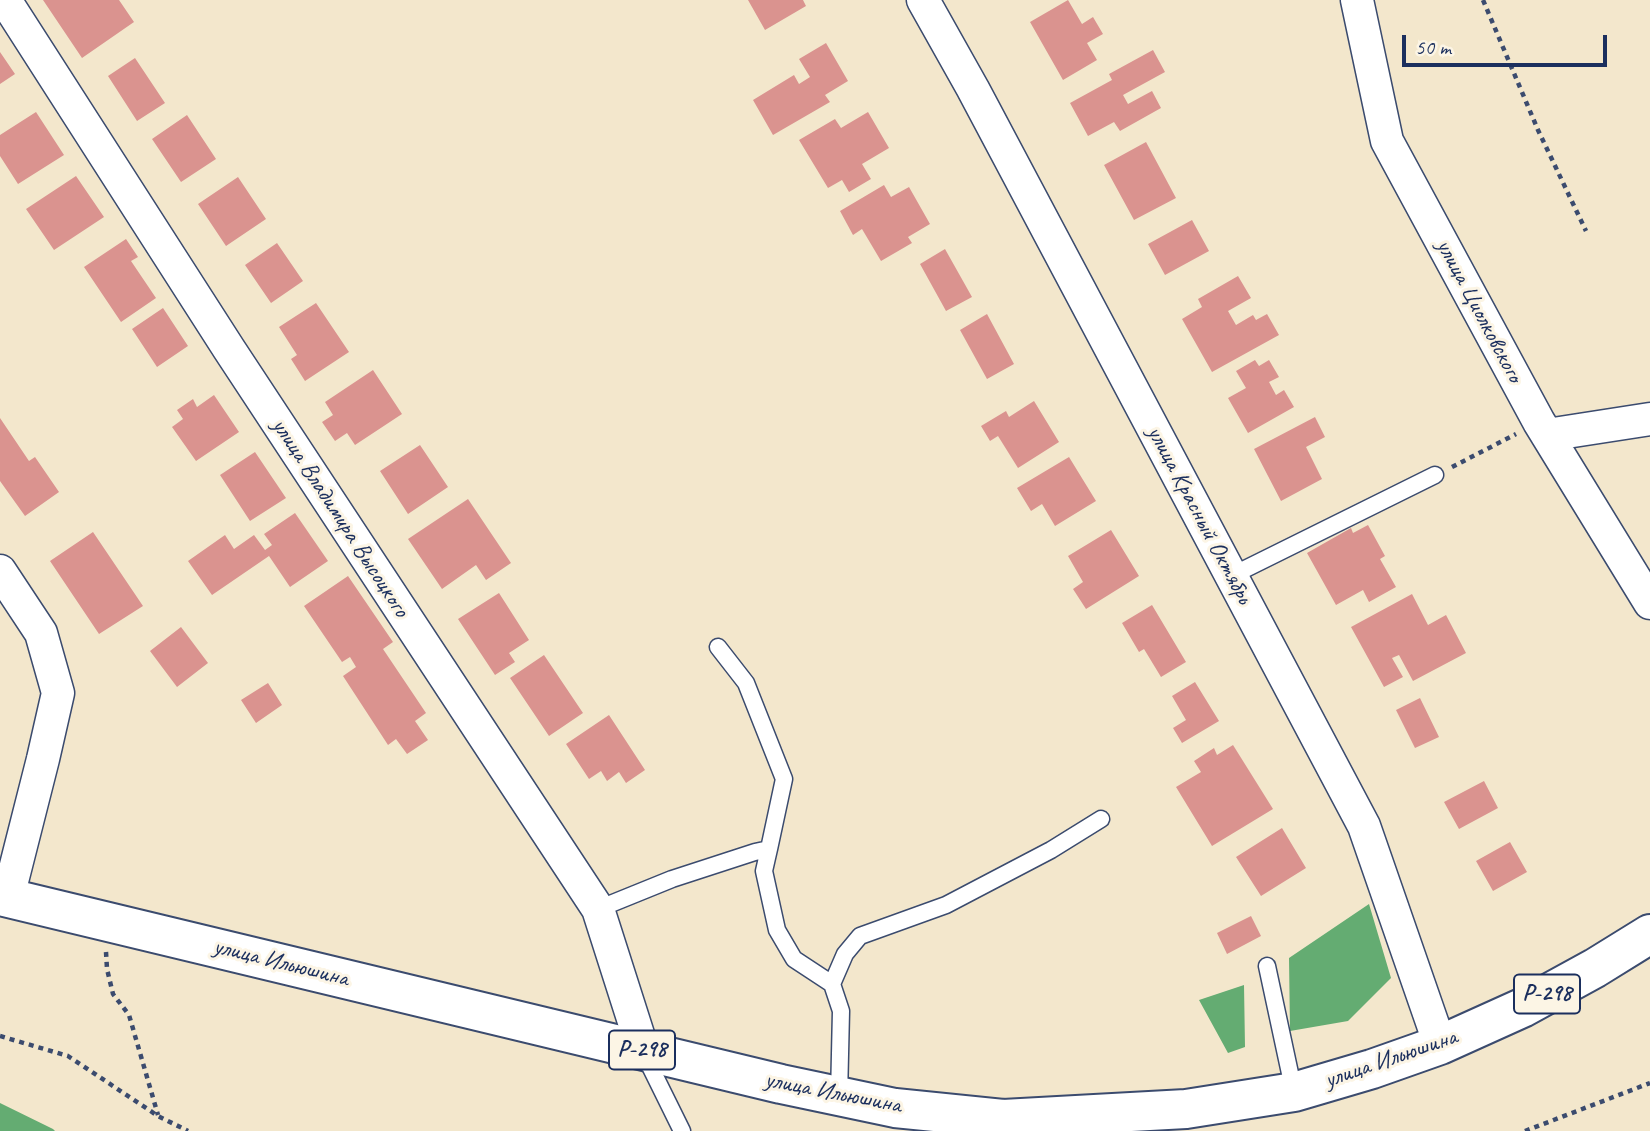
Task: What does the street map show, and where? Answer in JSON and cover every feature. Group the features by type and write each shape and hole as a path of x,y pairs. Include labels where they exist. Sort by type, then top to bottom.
{"highway":[{"name":"улица Ильюшина","path":"4,896 781,1084 895,1108 996,1125 1165,1111 1294,1092 1440,1045 1534,1001 1650,934"}],"street":[{"name":"улица Владимира Высоцкого","path":"5,0 229,349 598,909 643,1050"},
{"name":"улица Красный Октябрь","path":"923,0 1364,826 1440,1045"},
{"name":"улица Циолковского","path":"1357,0 1387,141 1543,428 1648,597"},
{"path":"1543,428 1650,419"},
{"path":"0,571 41,633 58,693 43,759 4,896"}],"lane":[{"path":"1231,576 1435,475"},
{"path":"718,647 746,684 784,779 764,871 777,930 794,959 832,984 841,1011 839,1097"},
{"path":"832,984 845,954 860,936 946,905 1051,850 1101,819"},
{"path":"598,909 672,879 769,849"},
{"path":"1267,967 1294,1092"},
{"path":"643,1050 682,1131"}],"path":[{"path":"1483,0 1538,130 1586,230"},
{"path":"1435,475 1543,428"},
{"path":"106,921 107,969 113,994 129,1015 158,1116"},
{"path":"0,1035 68,1056 158,1116 188,1131"},
{"path":"1525,1131 1650,1083"}],"green space":[{"path":"1369,904 1391,978 1348,1021 1290,1031 1289,958"},
{"path":"1244,985 1245,1047 1228,1053 1199,1000"},
{"path":"0,1103 53,1129 55,1131 0,1131"}],"building":[{"path":"43,0 119,0 134,22 82,58"},
{"path":"748,0 803,0 806,6 765,30"},
{"path":"1068,0 1082,24 1093,17 1103,34 1087,43 1097,60 1063,80 1030,22"},
{"path":"826,43 848,81 825,95 830,102 773,135 753,100 794,75 799,84 810,77 799,59"},
{"path":"1153,50 1165,72 1123,95 1128,104 1152,91 1161,108 1120,131 1114,122 1088,136 1070,103 1112,80 1109,74"},
{"path":"0,52 15,74 0,84"},
{"path":"135,58 165,103 137,121 108,76"},
{"path":"36,112 64,155 18,184 0,156 0,135"},
{"path":"868,112 889,148 862,164 871,179 849,192 842,180 828,188 799,140 835,119 841,128"},
{"path":"187,115 216,159 181,182 152,139"},
{"path":"1146,142 1176,198 1134,220 1104,165"},
{"path":"76,176 104,217 54,250 26,209"},
{"path":"238,177 266,219 226,246 198,204"},
{"path":"884,185 891,197 909,187 930,224 908,237 912,243 881,261 862,229 853,235 840,211"},
{"path":"1192,220 1209,251 1165,275 1148,244"},
{"path":"126,239 138,257 131,261 156,298 121,322 84,267"},
{"path":"277,243 303,281 271,303 245,265"},
{"path":"945,249 972,297 946,311 920,264"},
{"path":"1238,276 1251,298 1228,311 1236,325 1253,315 1256,320 1267,314 1279,335 1212,372 1182,319 1202,307 1198,299"},
{"path":"316,303 349,352 305,381 291,359 297,355 279,327"},
{"path":"163,308 188,346 157,367 132,329"},
{"path":"987,314 1014,364 987,379 960,330"},
{"path":"1255,360 1259,366 1269,360 1279,377 1269,382 1276,395 1284,390 1294,407 1248,433 1228,398 1246,388 1236,371"},
{"path":"373,370 402,414 355,445 347,433 335,441 322,422 333,415 325,402"},
{"path":"214,395 239,432 196,461 172,427 183,419 177,410 193,399 197,407"},
{"path":"1034,401 1059,442 1018,468 998,436 990,441 981,426 1006,411 1009,417"},
{"path":"1315,417 1325,437 1306,447 1322,479 1281,501 1254,449"},
{"path":"0,418 29,461 35,457 59,492 25,516 0,481"},
{"path":"420,445 448,487 408,514 380,471"},
{"path":"255,452 286,498 250,521 220,475"},
{"path":"1069,457 1096,501 1055,526 1042,504 1031,511 1017,488"},
{"path":"468,499 511,563 486,580 476,565 442,589 408,539"},
{"path":"295,513 328,561 290,587 269,556 212,595 188,561 225,535 234,549 254,535 265,550 272,545 264,534"},
{"path":"1368,525 1385,556 1380,559 1396,587 1369,602 1363,590 1336,605 1307,553 1351,528 1353,533"},
{"path":"1111,530 1139,576 1086,609 1073,589 1083,582 1068,556"},
{"path":"93,532 143,606 99,634 50,561"},
{"path":"348,576 393,642 383,649 426,713 415,721 428,740 407,754 396,739 388,745 343,676 356,667 350,657 342,662 304,606"},
{"path":"499,593 529,640 509,653 515,662 495,675 458,619"},
{"path":"1412,594 1428,625 1446,615 1466,653 1413,681 1399,655 1392,658 1403,677 1384,687 1351,627"},
{"path":"1152,605 1186,662 1161,677 1144,649 1139,652 1122,623"},
{"path":"181,627 208,663 177,687 150,651"},
{"path":"544,655 583,713 549,736 510,678"},
{"path":"1195,682 1219,721 1182,743 1173,728 1186,720 1172,696"},
{"path":"268,683 282,705 256,723 241,700"},
{"path":"1420,698 1439,737 1415,748 1396,710"},
{"path":"609,715 645,770 626,783 619,772 607,781 601,771 589,779 566,744"},
{"path":"1233,745 1273,809 1212,846 1176,787 1201,772 1194,761 1214,748 1217,755"},
{"path":"1484,781 1498,808 1459,829 1444,802"},
{"path":"1282,828 1306,868 1261,896 1236,857"},
{"path":"1510,842 1527,872 1493,891 1476,861"},
{"path":"1251,916 1261,936 1227,954 1217,933"}]}
